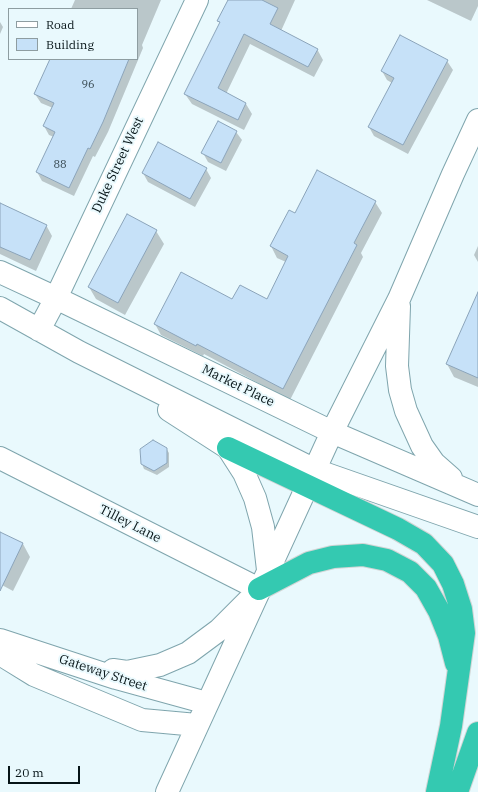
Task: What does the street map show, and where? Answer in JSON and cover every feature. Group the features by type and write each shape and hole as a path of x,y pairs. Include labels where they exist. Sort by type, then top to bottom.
{"highway":[{"path":"228,448 311,478 424,544 443,564 454,584 461,609 464,633 459,676 442,773 437,792"},
{"path":"264,579 309,563 334,557 363,555 387,560 410,572 426,588 439,611 450,636 459,676"},
{"path":"457,792 478,733"}],"street":[{"name":"Duke Street West","path":"39,330 56,298 197,0"},
{"path":"167,792 332,432 399,299 478,120"},
{"name":"Market Place","path":"0,272 332,432 469,491"},
{"path":"399,299 398,366 400,390 406,411 422,446 434,463 469,491"},
{"path":"0,308 311,478 478,527"},
{"path":"79,352 228,448 244,473 255,498 263,526 264,579 219,630 188,653 160,665 127,672 88,668"},
{"name":"Tilley Lane","path":"0,458 264,579"},
{"name":"Gateway Street","path":"0,640 116,678 207,703"},
{"name":"Gateway Street","path":"0,654 34,675 142,720 197,725"}],"building":[{"path":"228,0 262,0 278,8 270,24 318,49 308,67 244,34 218,88 246,103 238,120 184,94 220,22 217,21"},
{"path":"400,35 448,60 403,145 368,127 394,78 381,71"},
{"path":"50,60 129,60 103,122 90,149 88,148 69,188 36,172 55,132 43,126 54,103 34,94"},
{"path":"218,121 237,131 221,163 201,153"},
{"path":"158,142 207,168 190,199 142,173"},
{"path":"317,170 376,201 354,243 357,245 283,389 197,344 196,346 154,324 181,272 232,299 240,285 267,299 288,256 270,246 289,210 295,213"},
{"path":"0,203 47,225 30,260 0,247"},
{"path":"127,214 157,230 118,303 88,287"},
{"path":"478,292 478,378 446,364"},
{"path":"153,440 167,448 167,463 154,471 141,464 140,449"},
{"path":"0,532 23,543 0,591"}]}
